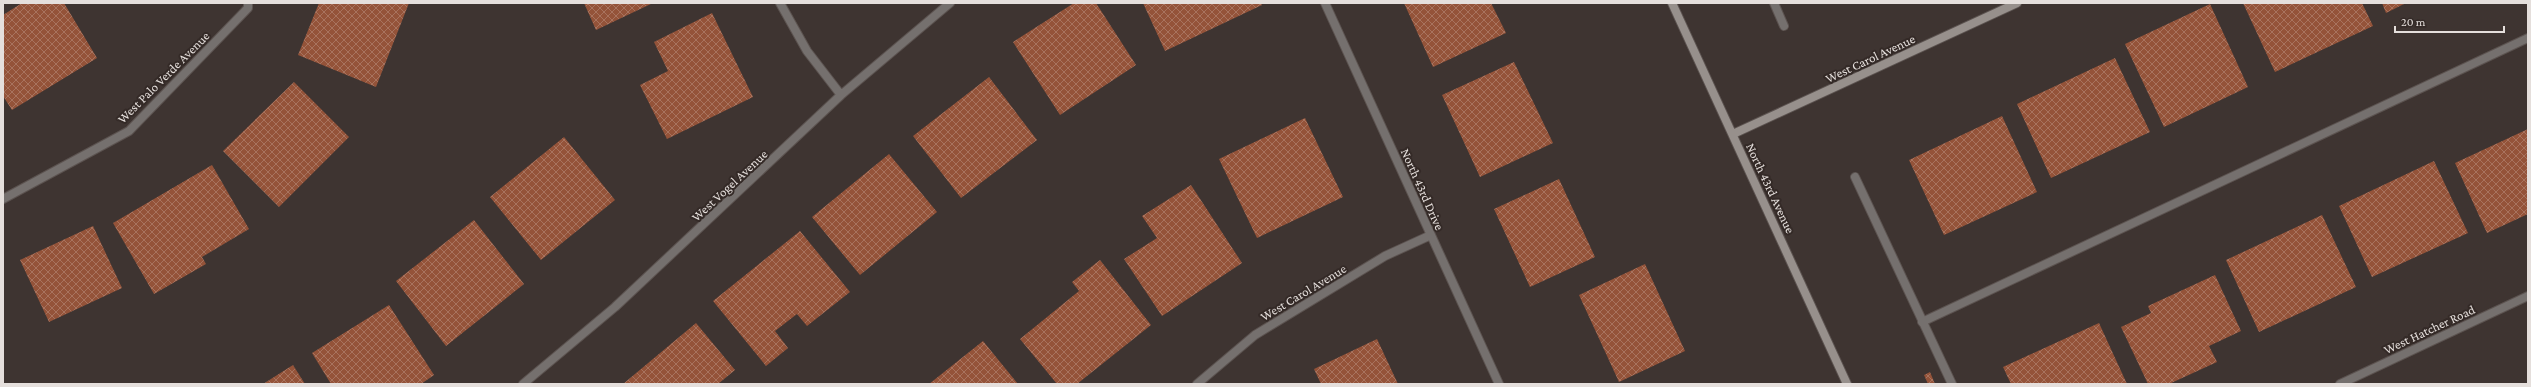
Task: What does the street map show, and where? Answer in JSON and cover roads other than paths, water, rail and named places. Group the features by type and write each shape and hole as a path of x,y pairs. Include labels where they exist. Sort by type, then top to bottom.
{"main road":[{"name":"North 43rd Avenue","path":"1672,3 1847,384"},
{"name":"West Carol Avenue","path":"1733,134 2017,3"}],"street":[{"path":"780,3 807,51 841,95"},
{"name":"West Vogel Avenue","path":"523,384 615,307 841,95 950,3"},
{"name":"North 43rd Drive","path":"1325,3 1499,384"},
{"path":"1774,3 1784,26"},
{"name":"West Palo Verde Avenue","path":"3,199 129,130 248,6"},
{"path":"1922,322 2528,38"},
{"path":"1855,177 1952,384"},
{"name":"West Carol Avenue","path":"1197,384 1255,335 1385,256 1431,235"},
{"name":"West Hatcher Road","path":"2340,384 2528,296"}]}
